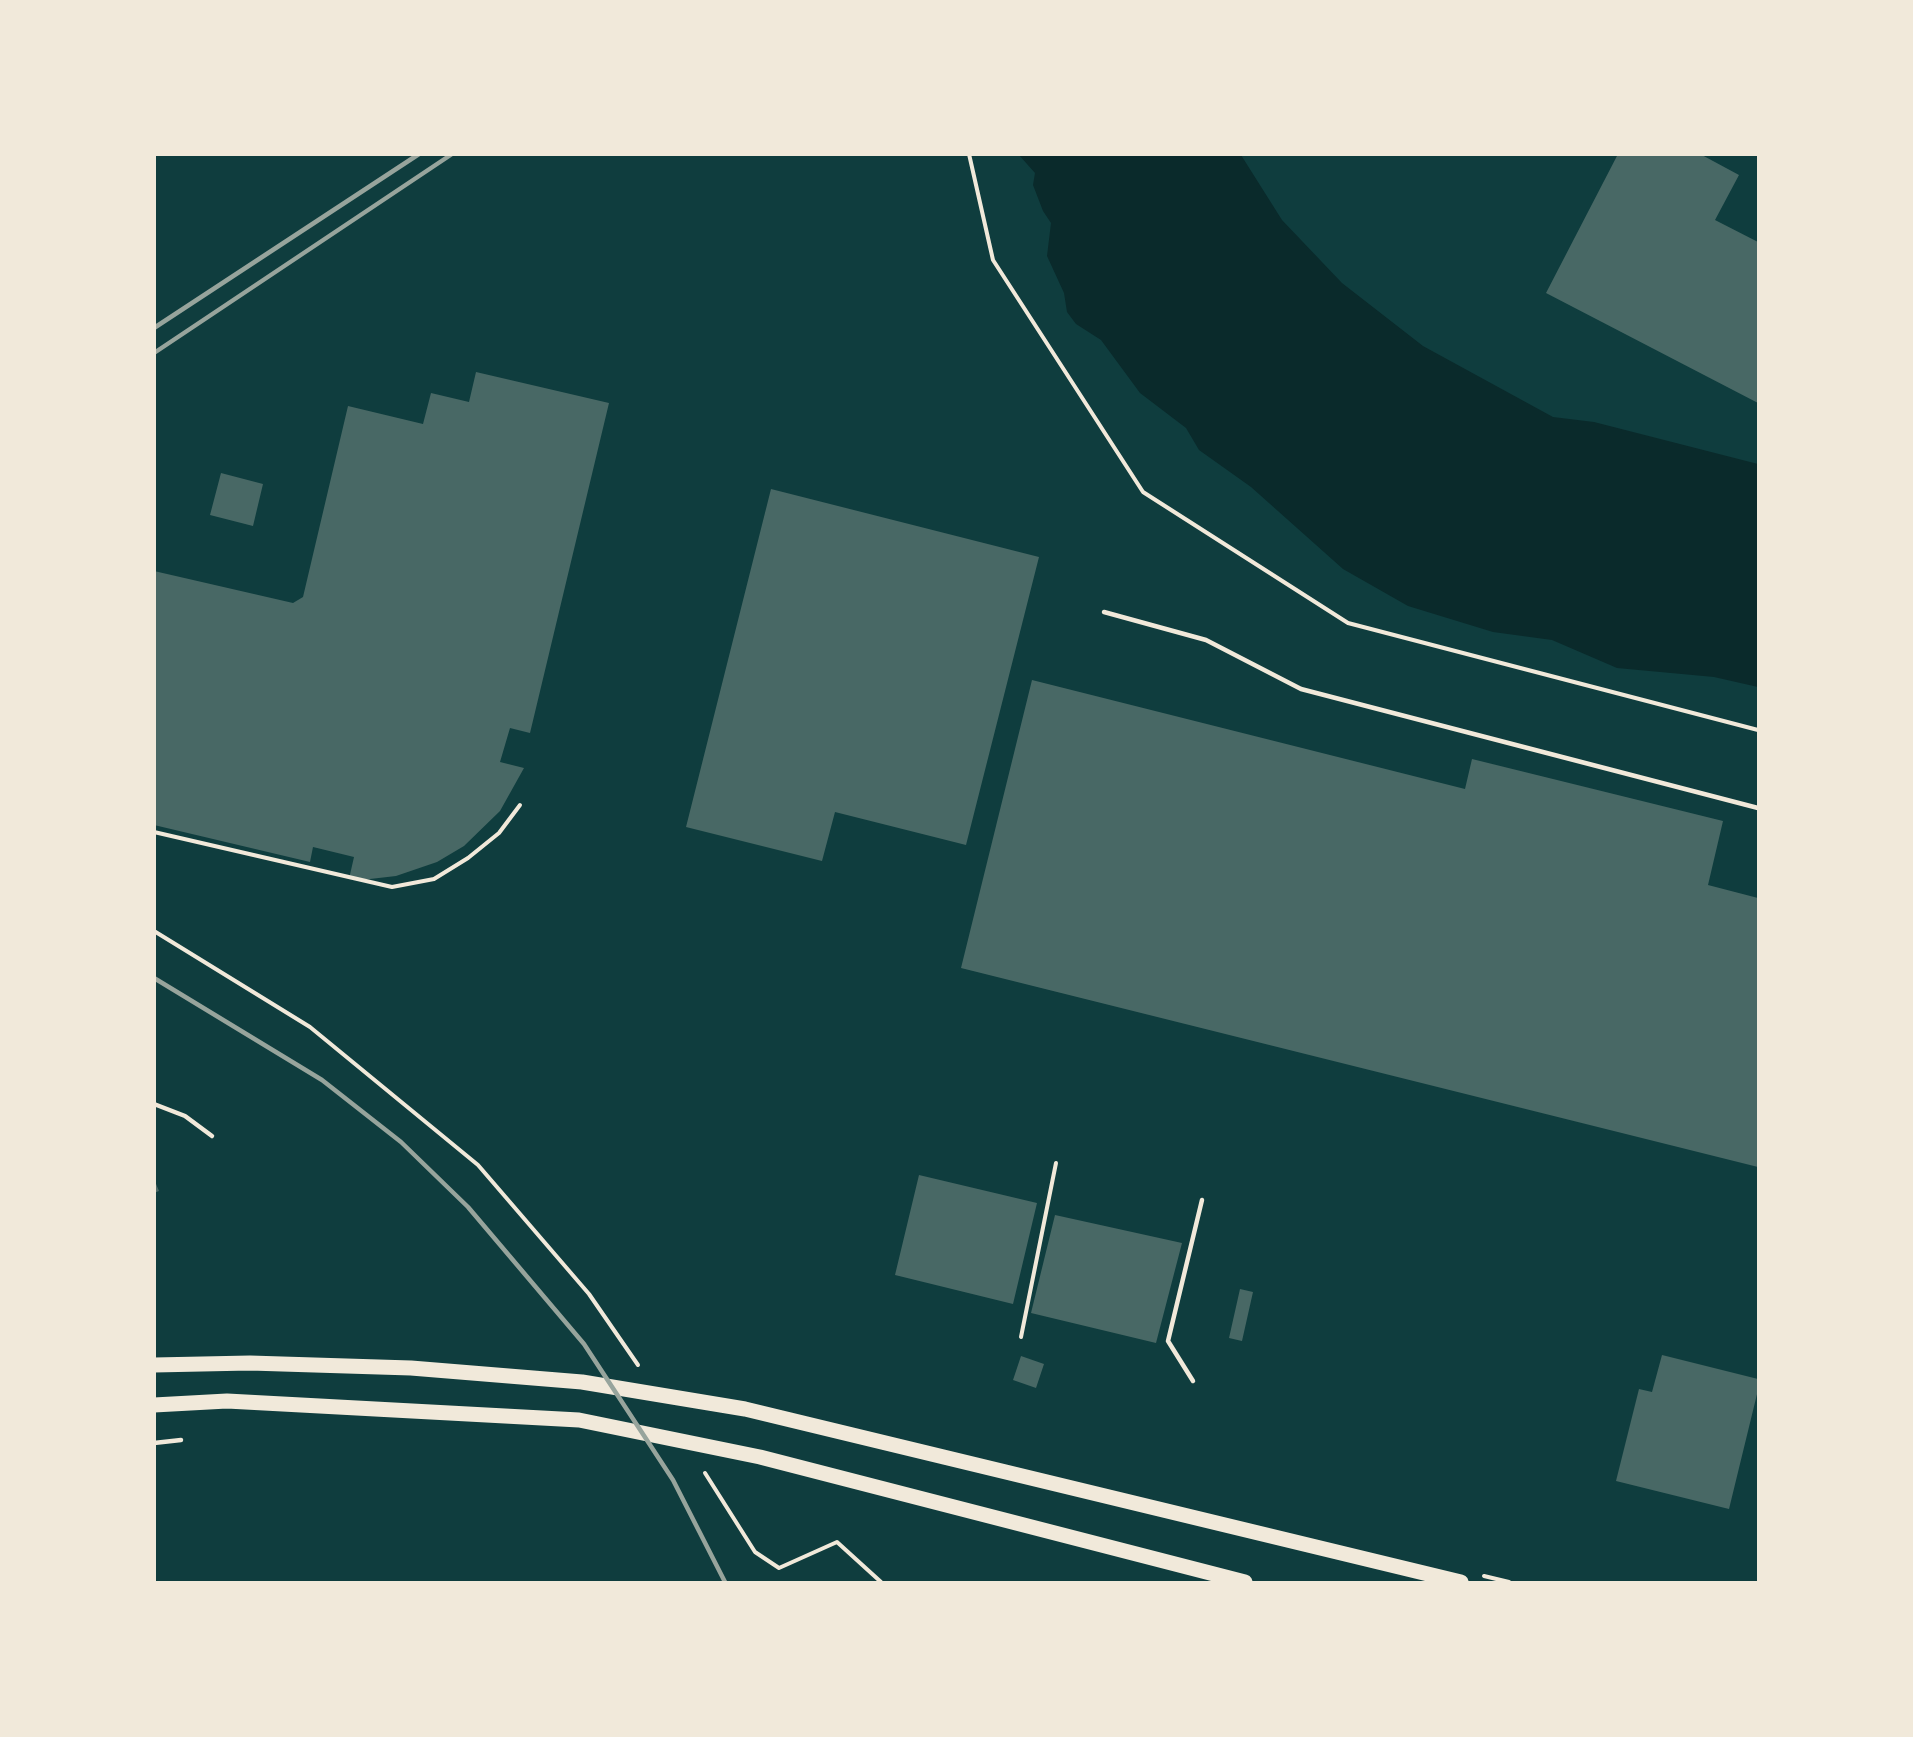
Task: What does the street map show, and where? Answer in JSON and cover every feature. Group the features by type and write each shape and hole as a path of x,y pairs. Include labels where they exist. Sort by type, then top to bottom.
{"main road":[{"path":"154,1365 250,1363 399,1368 582,1382 745,1409 1461,1582"},
{"path":"154,1405 227,1401 579,1420 760,1457 1245,1582"}],"lane":[{"path":"1104,612 1206,640 1301,689 1758,808"},
{"path":"154,1104 185,1116 212,1136"},
{"path":"1193,1381 1168,1341 1202,1200"},
{"path":"154,1443 181,1440"}],"path":[{"path":"969,154 993,260 1143,492 1348,623 1758,730"},
{"path":"154,832 392,887 434,879 468,858 499,833 520,805"},
{"path":"154,931 310,1027 478,1165 589,1294 644,1374"},
{"path":"1021,1337 1056,1163"},
{"path":"699,1463 754,1552 779,1568 837,1542 881,1582"}],"water":[{"path":"1019,155 1241,155 1282,220 1342,283 1423,346 1553,417 1594,422 1758,464 1758,687 1714,677 1617,668 1552,640 1493,632 1408,606 1343,569 1251,487 1199,450 1186,428 1140,393 1101,340 1076,324 1067,312 1064,293 1047,256 1051,223 1043,211 1033,185 1035,173"}],"building":[{"path":"1618,154 1700,154 1739,175 1715,220 1758,242 1758,403 1546,293"},
{"path":"476,372 609,403 530,733 510,728 500,762 524,768 500,811 464,846 437,862 396,876 370,879 349,879 354,857 313,847 310,862 154,825 154,571 293,603 303,597 348,406 423,424 431,393 469,402"},
{"path":"221,473 263,484 253,526 210,515"},
{"path":"771,489 1039,557 966,845 835,812 822,861 686,827"},
{"path":"1032,680 1465,789 1472,759 1723,821 1708,885 1758,898 1758,1167 961,968"},
{"path":"919,1175 1037,1203 1013,1304 895,1275"},
{"path":"154,1179 159,1191 154,1193"},
{"path":"1055,1215 1182,1243 1156,1343 1031,1313"},
{"path":"1240,1289 1253,1292 1242,1341 1229,1338"},
{"path":"1662,1355 1758,1379 1758,1390 1729,1509 1616,1481 1639,1389 1652,1392"},
{"path":"1021,1356 1044,1364 1036,1388 1013,1380"}],"railway":[{"path":"154,328 419,154"},
{"path":"154,353 452,154"},
{"path":"154,978 322,1080 401,1142 468,1207 584,1344 673,1480 725,1582"}]}
